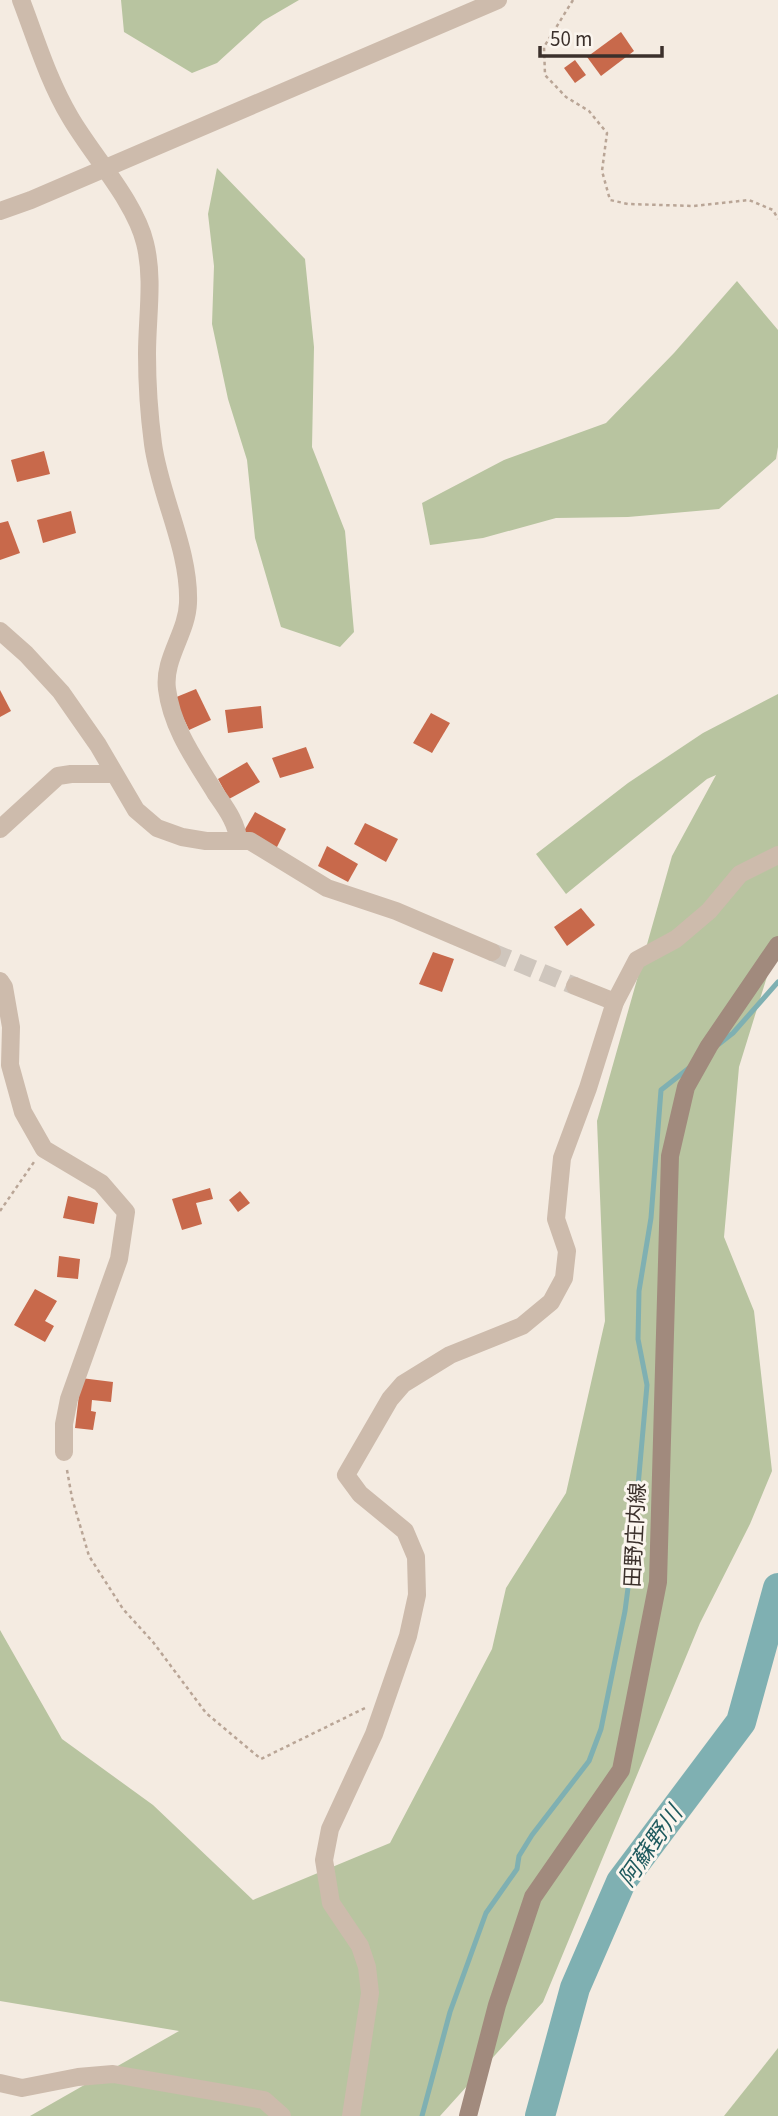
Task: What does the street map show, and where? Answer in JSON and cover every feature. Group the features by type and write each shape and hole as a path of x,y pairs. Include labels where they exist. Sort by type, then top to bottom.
{"main road":[{"name":"田野庄内線","path":"468,2116 497,2005 533,1897 621,1770 658,1581 670,1156 686,1087 709,1046 777,950"}],"street":[{"path":"21,0 62,103 104,169 144,240 148,258 147,355 153,444 159,477 184,565 188,605 167,673 167,689 173,718 237,830 238,841"},
{"path":"0,211 498,0"},
{"path":"0,631 26,654 61,692 85,724 136,810 156,828 181,837 206,841 250,841 327,888 396,911 492,952"},
{"path":"0,829 58,776 113,774"},
{"path":"351,2116 370,1993 367,1967 360,1947 331,1903 324,1860 330,1829 374,1734 387,1697 408,1636 417,1595 416,1557 405,1531 360,1494 346,1475 390,1399 403,1384 450,1355 522,1326 551,1302 565,1278 567,1251 556,1219 562,1158 615,1002 637,960 684,932 709,911 740,874 778,855"},
{"path":"0,981 4,987 11,1027 10,1065 23,1112 44,1149 101,1183 125,1212 119,1259 69,1399 64,1424 64,1452"},
{"path":"575,986 615,1002"},
{"path":"0,2083 22,2088 78,2077 113,2074 264,2100 282,2116"}],"path":[{"path":"573,0 544,47 545,75 566,97 589,111 607,133 601,171 610,200 628,204 694,206 750,200 773,210 778,219"},
{"path":"0,1211 44,1149"},
{"path":"64,1452 72,1498 89,1556 123,1609 152,1642 205,1713 261,1759 387,1697"}],"green space":[{"path":"121,0 299,0 263,21 217,63 192,73 124,32"},
{"path":"217,168 305,259 314,347 312,447 345,531 354,632 340,647 281,627 255,538 247,460 228,399 212,324 214,266 208,214"},
{"path":"737,281 778,330 778,447 776,459 719,509 628,517 556,518 483,538 430,545 422,503 504,460 606,423 674,353"},
{"path":"778,694 778,941 739,1067 724,1237 754,1311 772,1471 750,1524 700,1623 543,2002 440,2116 30,2116 179,2031 0,2001 0,1630 62,1739 153,1805 253,1900 390,1843 492,1649 506,1588 566,1493 605,1321 597,1121 672,856 716,775 707,779 566,894 536,854 628,783 703,733"},
{"path":"778,2048 778,2116 724,2116"}],"building":[{"path":"621,32 634,51 601,76 587,57"},
{"path":"575,60 586,75 575,83 564,68"},
{"path":"44,451 50,474 17,482 11,460"},
{"path":"71,511 76,533 43,543 37,520"},
{"path":"8,521 20,553 0,560 0,523"},
{"path":"196,689 211,720 189,730 174,698"},
{"path":"0,690 11,711 0,717"},
{"path":"261,706 263,728 228,733 225,710"},
{"path":"431,713 450,723 432,753 413,743"},
{"path":"306,747 314,768 280,778 272,758"},
{"path":"247,762 260,782 229,799 218,779"},
{"path":"255,812 286,829 275,851 244,831"},
{"path":"365,823 398,839 386,862 354,844"},
{"path":"327,846 358,864 348,882 318,866"},
{"path":"581,908 595,925 567,946 554,927"},
{"path":"433,952 454,959 442,992 419,984"},
{"path":"210,1188 213,1199 196,1203 202,1224 182,1230 172,1199"},
{"path":"240,1191 250,1203 238,1212 229,1200"},
{"path":"68,1196 98,1203 94,1224 63,1218"},
{"path":"59,1256 80,1259 78,1279 57,1277"},
{"path":"35,1289 57,1301 45,1321 54,1326 45,1342 14,1325"},
{"path":"81,1378 113,1382 111,1402 92,1400 91,1411 96,1412 93,1430 75,1428"}],"waterway":[{"path":"719,1044 733,1033 778,982"},
{"path":"422,2116 450,2012 486,1913 517,1869 519,1856 532,1835 589,1761 601,1729 625,1611 631,1565 647,1385 638,1339 639,1291 651,1218 661,1090 689,1068"},
{"name":"阿蘇野川","path":"540,2116 575,1988 621,1882 741,1722 778,1588"}],"tunnel":[{"path":"492,952 575,986"}]}
